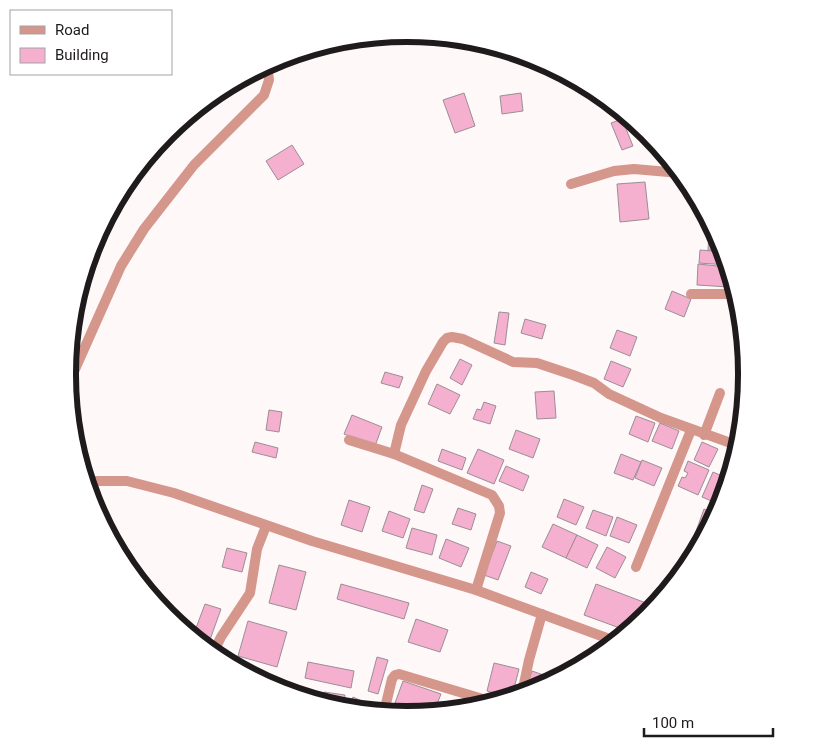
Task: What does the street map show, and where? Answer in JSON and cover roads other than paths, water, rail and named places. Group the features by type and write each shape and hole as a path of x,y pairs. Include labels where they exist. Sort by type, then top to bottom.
{"street":[{"path":"75,368 113,282 128,253 160,207 194,166 264,95 269,80 268,74"},
{"path":"570,184 614,171 634,169 670,172"},
{"path":"691,294 728,294"},
{"path":"394,454 402,425 426,371 443,342 452,336 463,339 513,362 537,364 594,383 610,394 661,418 731,443"},
{"path":"704,435 720,393"},
{"path":"636,567 691,430"},
{"path":"349,440 394,454 492,495 496,500 500,513 476,590"},
{"path":"93,481 114,480 141,484 174,493 266,526 476,590 607,638"},
{"path":"217,645 250,593 255,557 266,526"},
{"path":"524,684 542,614"},
{"path":"386,705 392,679 395,675 399,674 479,697"}]}
